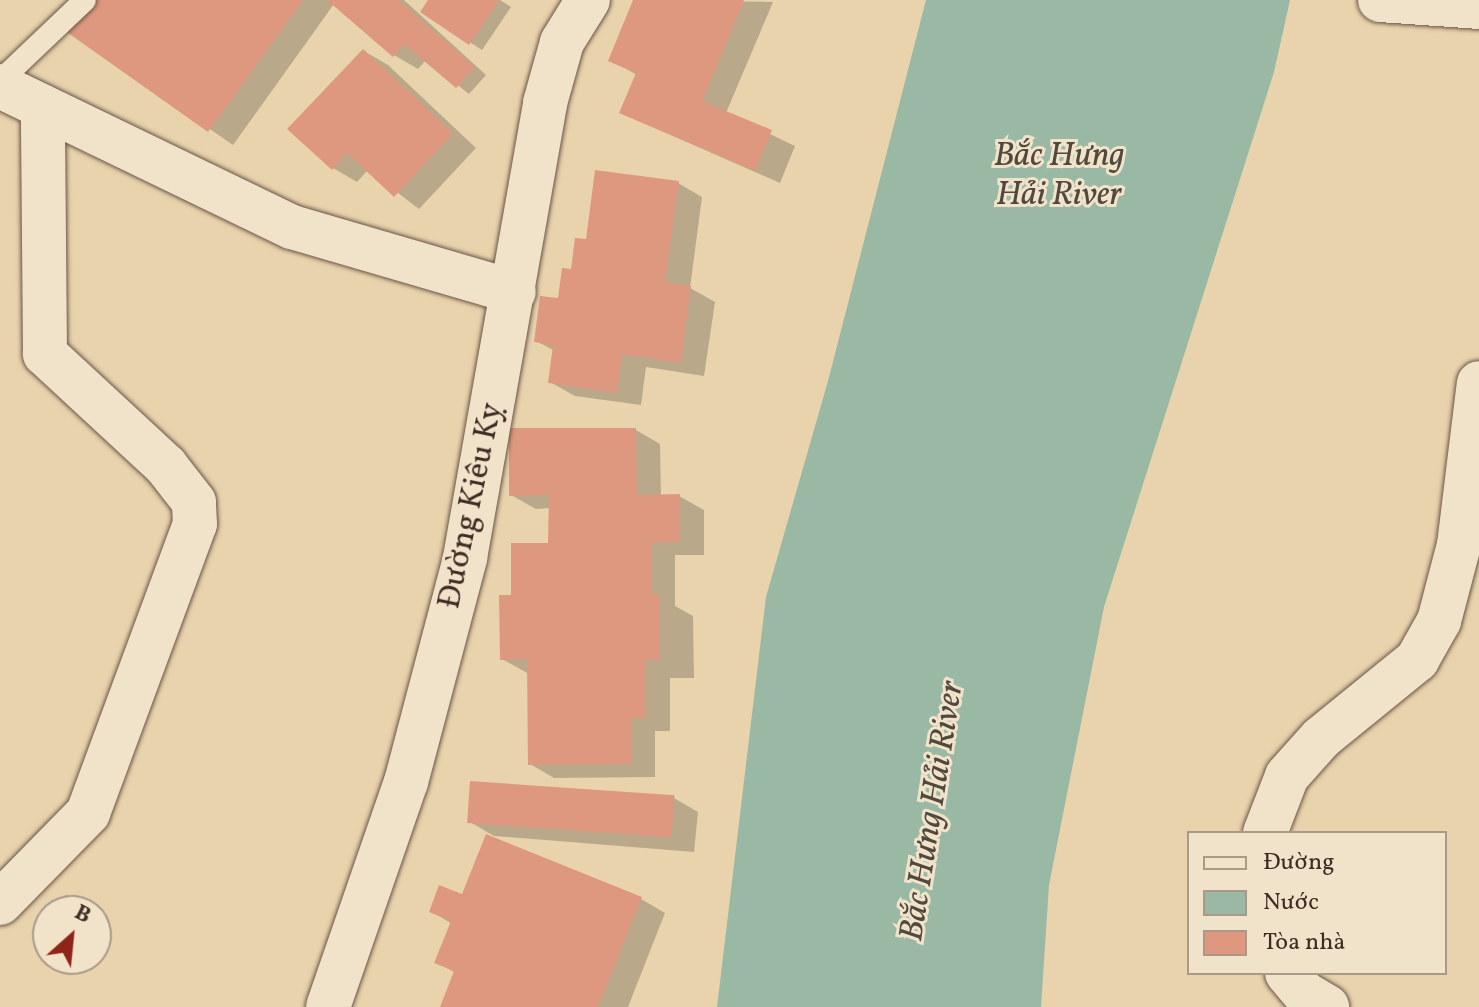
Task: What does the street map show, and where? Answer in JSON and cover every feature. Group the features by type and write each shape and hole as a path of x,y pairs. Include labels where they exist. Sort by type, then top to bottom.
{"street":[{"name":"Đường Kiêu Kỵ","path":"328,1007 406,782 461,573 514,292 545,103 562,42 588,0"},
{"path":"1392,2 1479,7"},
{"path":"0,83 43,107 292,227 514,292"},
{"path":"0,903 88,813 195,524 194,502 166,466 45,354 43,107"},
{"path":"1266,831 1287,776 1321,738 1417,660 1439,621 1474,475 1479,383"},
{"path":"1289,975 1304,993 1327,1007"}],"lane":[{"path":"0,83 85,0"}],"water":[{"name":"Bắc Hưng Hải River","path":"926,0 1290,0 1274,72 1104,607 1049,885 1041,1007 717,1007 766,597 828,381"}],"building":[{"path":"95,0 303,0 208,132 61,28"},
{"path":"327,0 398,0 475,67 456,88 404,44 393,57"},
{"path":"428,0 499,0 469,45 420,12"},
{"path":"633,0 744,0 702,101 772,130 755,171 619,113 636,73 608,61"},
{"path":"363,49 453,133 394,197 347,153 332,170 287,129"},
{"path":"595,170 679,181 665,282 691,286 681,363 622,354 617,393 548,383 553,345 534,342 540,296 558,298 562,268 571,269 575,238 586,239"},
{"path":"509,428 636,428 637,495 680,494 680,542 651,543 651,594 659,594 660,659 646,660 646,718 631,718 632,764 528,765 527,659 500,660 499,595 511,595 511,543 548,543 549,495 509,496"},
{"path":"470,781 675,795 672,837 467,823"},
{"path":"486,834 642,897 598,1007 440,1007 454,971 434,963 451,921 429,912 439,885 462,894"}]}
